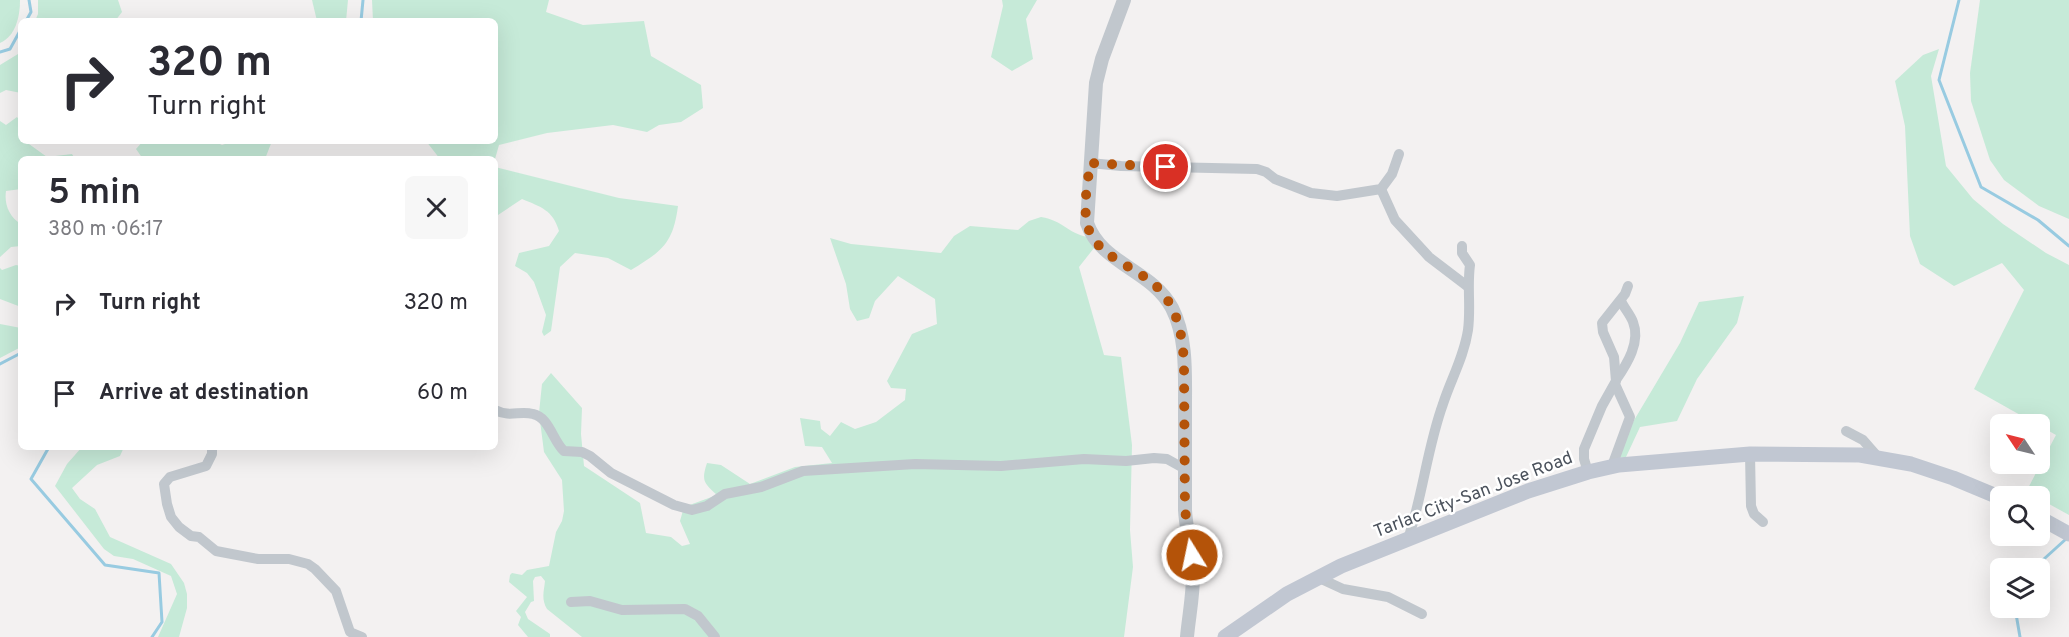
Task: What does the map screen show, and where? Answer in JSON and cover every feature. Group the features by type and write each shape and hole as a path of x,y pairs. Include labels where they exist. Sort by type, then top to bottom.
{"main road":[{"name":"Tarlac City-San Jose Road","path":"1225,637 1264,608 1317,577 1498,502 1612,466 1749,454 1801,453 1876,456 1943,474 1990,493"},
{"path":"2050,524 2069,534"}],"street":[{"path":"1124,0 1102,59 1096,84 1086,217 1092,238 1101,248 1146,277 1159,289 1171,305 1179,324 1184,355 1186,519 1193,572 1187,637"},
{"path":"1090,163 1121,166 1257,169 1275,179 1311,193 1338,196 1381,189 1392,174 1399,154"},
{"path":"1381,189 1395,220 1429,258 1467,286"},
{"path":"1408,539 1417,512 1442,405 1461,359 1468,328 1467,286 1470,265 1462,253 1462,246"},
{"path":"1612,466 1630,417 1616,382 1614,357 1603,332 1602,323 1621,301 1628,286"},
{"path":"1588,472 1584,449 1602,406 1630,360 1635,335 1633,322 1621,301"},
{"path":"498,411 504,414 535,414 544,420 564,451 582,452 611,473 668,502 692,510 707,506 725,494 761,487 803,471 915,464 1000,466 1084,459 1126,461 1154,458 1167,459 1185,470"},
{"path":"1846,431 1863,440 1876,456"},
{"path":"212,450 206,466 170,477 164,484 171,517 179,527 186,534 199,537 223,554 258,559 289,559 308,564 336,591 350,632 362,637"},
{"path":"1749,454 1751,506 1754,514 1763,522"},
{"path":"1317,577 1343,589 1388,597 1422,614"},
{"path":"571,602 590,602 622,610 685,609 698,616 715,637"}],"green space":[{"path":"0,0 20,0 16,25 10,36 0,43"},
{"path":"38,0 118,0 122,12 117,18 36,18"},
{"path":"312,0 348,0 346,18 316,18"},
{"path":"372,0 549,0 546,12 583,25 644,21 651,56 701,85 703,108 681,122 659,125 647,132 613,125 547,133 499,145 496,156 438,156 428,144 498,144 498,18 373,18"},
{"path":"1002,0 1037,0 1026,19 1033,59 1012,71 991,57 1003,6"},
{"path":"1980,0 2069,0 2069,219 2039,206 2004,180 1990,160 1971,101 1970,73"},
{"path":"1939,49 1931,76 1946,166 1973,199 2003,224 2046,253 2069,265 2069,515 2050,505 2050,486 2029,486 2035,474 2050,474 2050,446 2056,435 2050,432 2050,414 2019,414 1974,389 2024,290 2002,263 1954,286 1920,264 1910,236 1905,126 1895,81 1923,55"},
{"path":"18,54 18,92 6,90 0,93 0,65"},
{"path":"17,117 18,144 29,144 46,156 18,156 18,189 6,191 6,196 10,214 18,222 18,246 11,247 0,257 0,121 6,125"},
{"path":"140,144 271,144 266,156 141,156 136,149"},
{"path":"498,168 619,198 678,206 673,229 664,245 631,270 608,258 575,253 560,267 551,331 544,336 542,332 546,315 534,282 527,273 515,266 519,253 549,246 559,231 550,214 522,199 498,215"},
{"path":"1041,217 1055,221 1075,233 1088,237 1094,248 1079,267 1104,355 1121,357 1132,445 1130,530 1133,567 1124,637 582,637 547,609 543,598 545,581 541,576 535,577 533,581 534,601 525,612 528,619 550,634 550,637 528,637 518,625 521,617 516,611 527,597 509,582 510,575 512,573 522,575 527,570 549,566 556,532 564,511 562,480 544,452 539,413 542,384 551,373 582,408 581,434 584,466 640,503 646,533 671,537 682,546 690,544 680,521 684,507 717,495 704,478 707,463 721,465 750,484 795,467 832,463 822,447 805,446 800,418 820,421 821,429 830,436 841,422 855,429 876,422 905,400 906,389 891,388 887,381 912,334 937,324 935,299 898,276 875,301 869,318 857,321 850,309 846,284 830,238 851,244 941,253 954,236 970,226 1018,230 1029,221"},
{"path":"18,265 18,306 0,299 0,268 2,270"},
{"path":"1744,296 1737,323 1697,379 1677,421 1640,427 1626,457 1611,459 1680,343 1699,302"},
{"path":"0,324 18,327 18,349 0,358"},
{"path":"79,450 123,450 120,456 97,465 72,488 80,499 95,509 110,537 171,564 184,583 187,594 187,608 179,637 158,637 177,594 171,576 133,559 114,556 104,549 55,486 67,464"}],"waterway":[{"path":"28,18 31,12 29,0"},
{"path":"361,18 363,0"},
{"path":"1959,0 1939,80 1981,187 2038,220 2069,246"},
{"path":"0,52 10,49 18,34"},
{"path":"0,364 18,355"},
{"path":"47,450 31,479 105,565 159,573 162,622 152,637"},
{"path":"2045,558 2066,539"},
{"path":"2017,618 2020,637"}],"route":[{"path":"1166,167 1090,163 1086,217 1089,231 1096,243 1146,277 1159,289 1171,305 1179,324 1184,366 1186,519 1192,555"}]}
